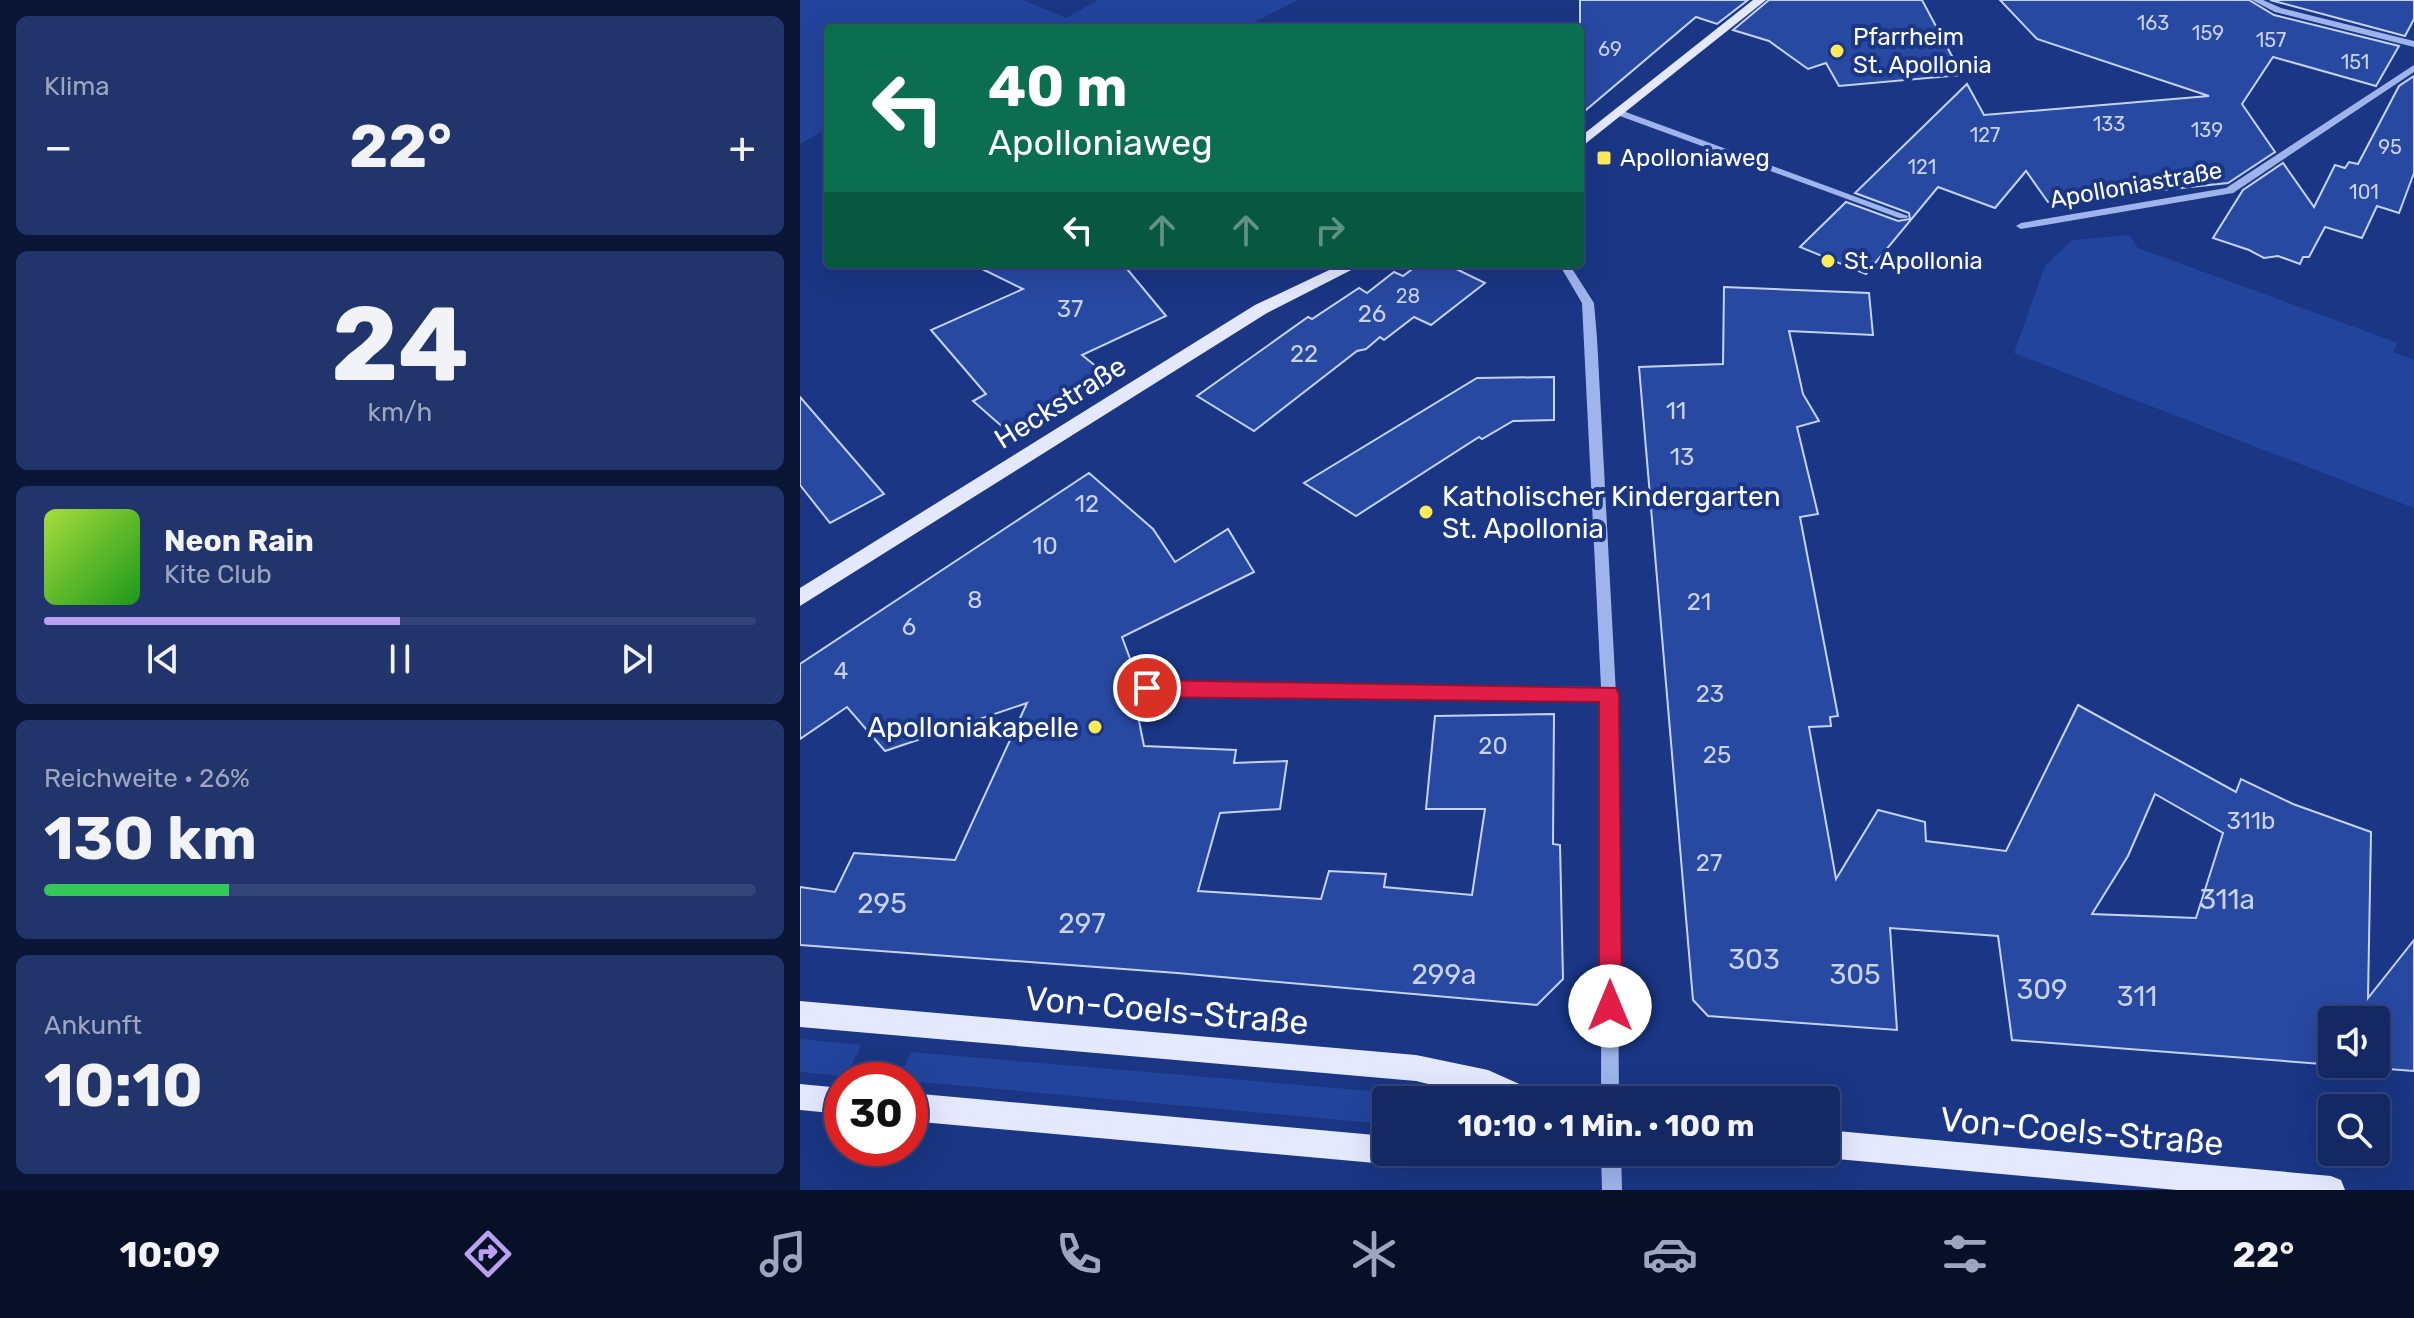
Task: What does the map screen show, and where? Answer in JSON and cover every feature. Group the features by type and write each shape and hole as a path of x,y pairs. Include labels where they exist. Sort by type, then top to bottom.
{"main road":[{"path":"1584,141 1760,0"},
{"name":"Heckstraße","path":"800,598 1261,309 1347,268"},
{"name":"Von-Coels-Straße","path":"800,1014 1416,1068 1494,1086"},
{"path":"800,1097 824,1099"},
{"path":"928,1109 1372,1149"},
{"name":"Von-Coels-Straße","path":"1840,1145 2331,1190"}],"street":[{"path":"2256,0 2278,10 2414,44"},
{"name":"Apolloniastraße","path":"2021,226 2229,191 2414,68"},
{"path":"1620,113 1903,216"},
{"path":"1566,268 1588,303 1609,694 1610,1086"},
{"path":"1147,688 1609,694"},
{"path":"1611,1166 1612,1190"}],"shaded area":[{"path":"800,0 1023,0 1066,18 1098,0 1298,0 1251,24 824,24 824,130 800,144"},
{"path":"2129,235 2138,248 2398,343 2393,352 2414,360 2414,508 2014,353 2045,266 2072,240"},
{"path":"800,1039 861,1045 853,1062 824,1062 824,1074 800,1072"},
{"path":"911,1052 1372,1091 1372,1123 928,1083 928,1062 906,1062"}],"building":[{"path":"1580,0 1748,0 1717,24 1696,17 1584,112 1584,24 1580,24"},
{"path":"1769,0 1922,0 1962,75 1839,86 1826,63 1808,69 1769,41 1733,30"},
{"path":"2000,0 2249,0 2274,15 2399,46 2376,86 2273,57 2242,104 2275,152 2228,183 2048,202 2026,171 1995,208 1938,187 1866,274 1800,247 1846,202 1898,221 1910,219 1909,213 1855,193 1967,84 1984,115 2209,96 2037,39"},
{"path":"2270,0 2414,0 2414,19 2405,36"},
{"path":"2414,76 2414,173 2399,213 2377,206 2362,238 2325,227 2309,257 2303,257 2300,264 2278,256 2264,258 2213,238 2243,190 2283,163 2314,207 2335,165 2345,168 2349,162 2358,164 2399,86"},
{"path":"980,268 1126,268 1166,316 1082,355 1108,376 1018,429 1005,429 973,401 986,394 931,330 1023,289"},
{"path":"1414,268 1454,268 1485,283 1431,325 1414,317 1384,340 1380,337 1366,349 1357,351 1254,431 1197,396 1308,317 1312,319 1359,288 1367,293 1394,272 1403,276"},
{"path":"1724,287 1869,293 1873,335 1789,331 1803,394 1819,421 1797,427 1818,514 1800,517 1838,716 1830,717 1831,726 1809,727 1836,879 1878,810 1925,822 1926,841 2006,851 2078,705 2236,792 2241,779 2293,804 2371,832 2368,998 2414,940 2414,1071 2390,1069 2390,1006 2318,1006 2318,1064 2012,1040 1998,936 1890,928 1897,1030 1708,1016 1693,1000 1639,367 1723,364","holes":["2155,794 2223,833 2196,918 2092,914 2128,856"]},
{"path":"1554,377 1554,420 1513,421 1482,439 1479,437 1356,516 1304,483 1477,378"},
{"path":"800,397 884,494 830,523 800,485"},
{"path":"1089,473 1153,529 1175,562 1228,529 1254,572 1122,637 1132,664 1128,666 1144,746 1236,750 1234,763 1287,761 1280,809 1220,813 1198,891 1321,899 1329,871 1386,874 1384,887 1472,895 1485,809 1426,809 1435,716 1554,714 1553,844 1560,845 1563,979 1537,1005 1177,973 800,945 800,887 835,892 854,853 955,860 1027,703 885,751 847,707 800,739 800,664"}],"place":[{"name":"Pfarrheim St. Apollonia","path":"1837,51"},
{"name":"Apolloniaweg","path":"1604,158"},
{"name":"St. Apollonia","path":"1828,261"},
{"name":"Katholischer Kindergarten St. Apollonia","path":"1426,512"},
{"name":"Apolloniakapelle","path":"1095,727"}],"route":[{"path":"1147,688 1609,694 1610,1006"}]}
